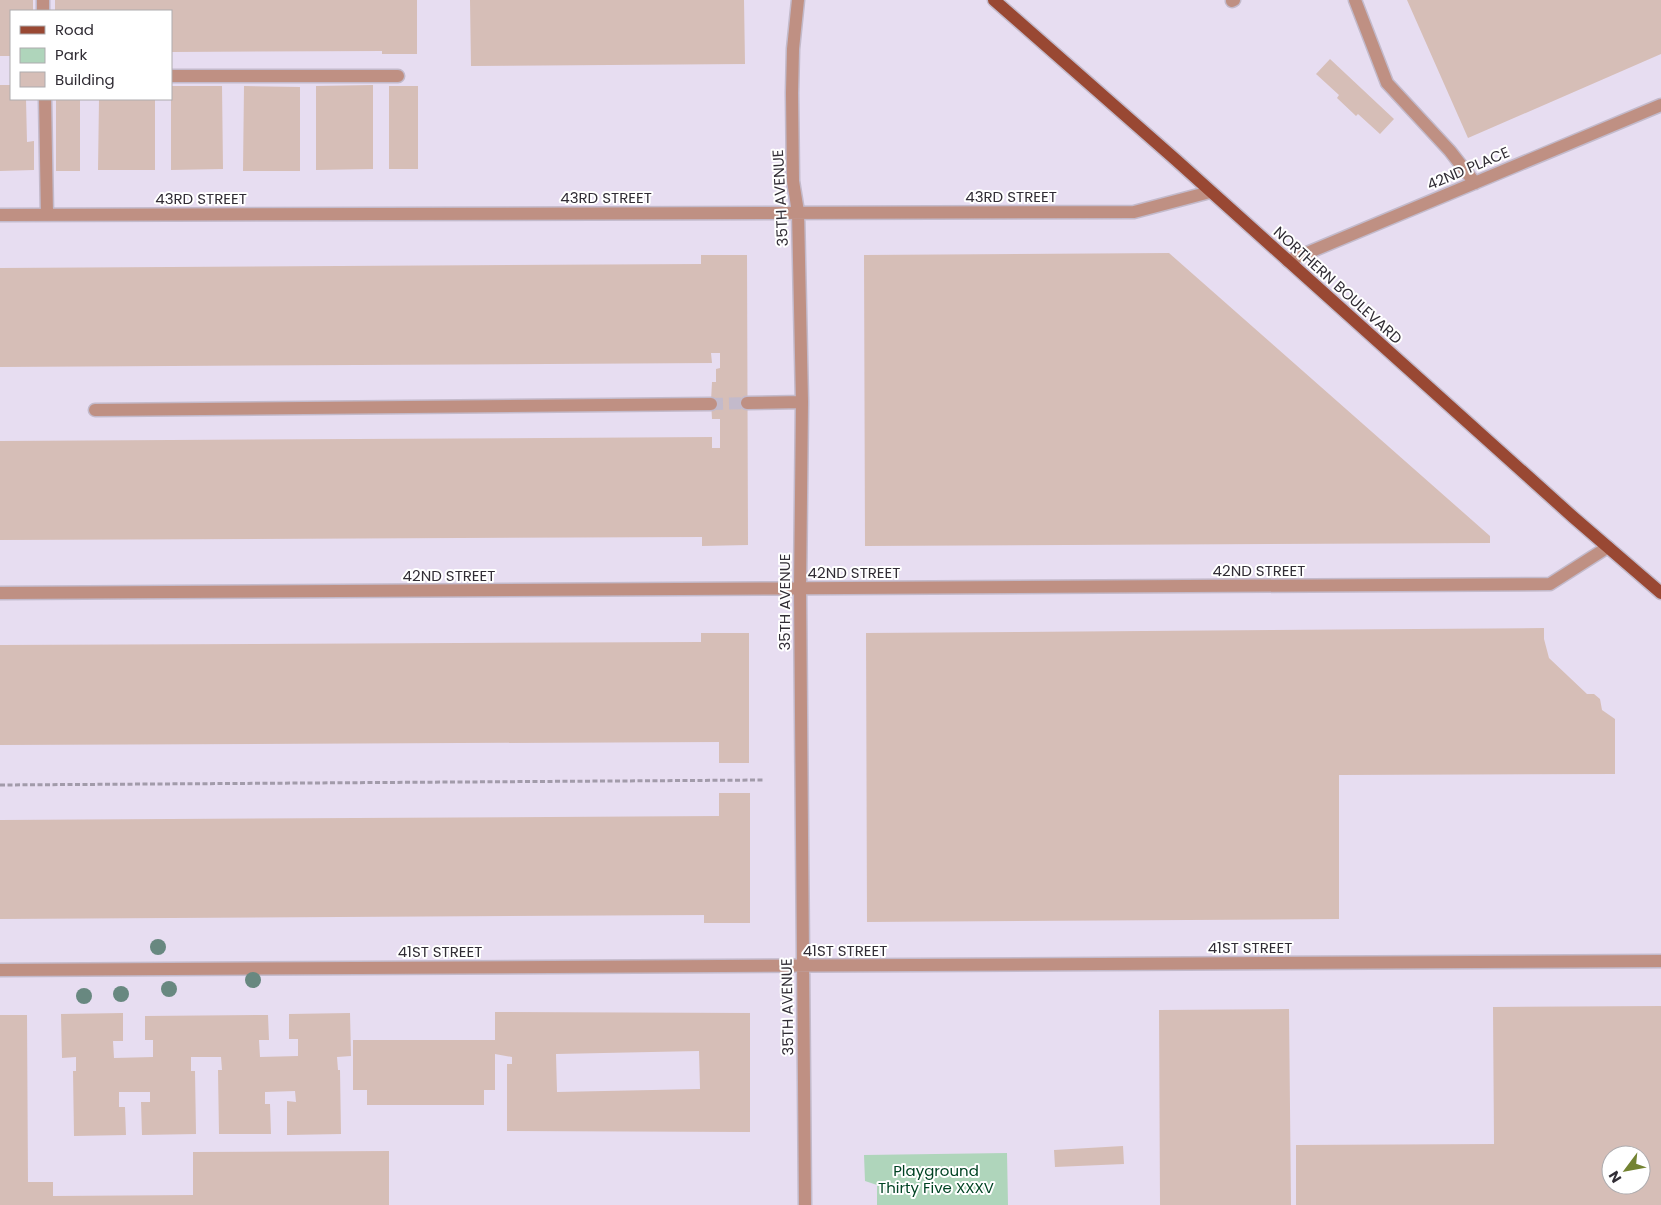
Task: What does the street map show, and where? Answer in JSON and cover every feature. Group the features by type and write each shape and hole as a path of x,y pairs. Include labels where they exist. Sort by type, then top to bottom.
{"main road":[{"name":"NORTHERN BOULEVARD","path":"994,0 1360,328 1661,593"}],"street":[{"name":"35TH AVENUE","path":"798,0 793,50 792,93 793,181 798,212 802,402 800,589 805,1205"},
{"path":"1355,0 1387,83 1450,151 1475,183"},
{"path":"172,76 398,76"},
{"path":"45,100 47,215"},
{"name":"42ND PLACE","path":"1288,262 1661,105"},
{"name":"43RD STREET","path":"0,215 1134,212 1210,192"},
{"path":"747,403 802,402"},
{"path":"95,410 712,404"},
{"name":"42ND STREET","path":"0,593 1550,584 1608,548"},
{"name":"41ST STREET","path":"0,970 1661,961"}],"path":[{"path":"0,784 764,780"}],"green space":[{"name":"Playground Thirty Five XXXV","path":"1007,1153 1008,1205 877,1205 877,1185 865,1181 864,1155"}],"building":[{"path":"0,0 33,0 33,10 10,10 10,56 0,56"},
{"path":"55,0 417,0 417,54 382,54 382,51 172,52 172,10 55,10"},
{"path":"470,0 744,0 745,64 471,66"},
{"path":"1407,0 1661,0 1661,54 1468,138"},
{"path":"1330,59 1394,119 1380,134 1358,114 1356,116 1337,98 1339,95 1316,74"},
{"path":"0,85 10,85 10,100 26,100 27,142 34,141 34,170 0,171"},
{"path":"373,85 373,169 316,170 316,86"},
{"path":"172,86 222,86 223,169 171,170"},
{"path":"244,86 300,87 300,171 243,171"},
{"path":"389,86 418,86 418,169 389,169"},
{"path":"56,100 80,100 80,171 56,171"},
{"path":"99,100 155,100 155,170 98,170"},
{"path":"1169,253 1490,536 1490,543 865,546 864,255"},
{"path":"701,255 747,255 748,545 702,546 702,537 0,540 0,441 712,437 712,448 720,448 720,419 712,419 711,401 712,382 716,382 716,369 720,368 720,353 711,353 712,363 0,367 0,268 701,264"},
{"path":"1544,628 1544,639 1549,658 1587,694 1594,694 1600,699 1602,710 1615,719 1615,774 1339,775 1339,919 867,922 866,633"},
{"path":"701,633 749,633 749,763 719,763 719,742 0,745 0,645 701,642"},
{"path":"719,793 750,793 750,923 704,923 704,915 0,919 0,820 719,816"},
{"path":"1661,1006 1661,1205 1296,1205 1296,1145 1494,1144 1493,1007"},
{"path":"1289,1009 1291,1205 1160,1205 1159,1010"},
{"path":"495,1012 750,1013 750,1132 507,1131 507,1064 512,1064 512,1057 495,1054 495,1090 484,1090 484,1105 367,1105 367,1090 353,1090 353,1040 495,1040","holes":["699,1051 700,1089 557,1092 556,1054"]},
{"path":"123,1013 123,1041 113,1041 114,1058 153,1057 153,1040 145,1040 145,1016 268,1015 269,1040 259,1040 260,1057 298,1056 298,1039 289,1039 289,1014 350,1013 351,1056 337,1057 338,1070 340,1070 341,1134 287,1135 287,1101 296,1102 295,1091 265,1092 265,1104 270,1104 271,1134 219,1134 218,1070 222,1070 221,1057 191,1057 191,1071 195,1071 196,1134 142,1135 141,1102 150,1102 150,1092 119,1092 119,1107 125,1107 126,1135 74,1136 73,1071 76,1071 76,1057 62,1058 61,1014"},
{"path":"0,1015 27,1015 28,1182 53,1182 53,1196 193,1195 193,1152 389,1151 389,1205 0,1205"},
{"path":"1123,1146 1124,1164 1055,1167 1054,1150"}],"tunnel":[{"path":"711,404 747,403"}]}
